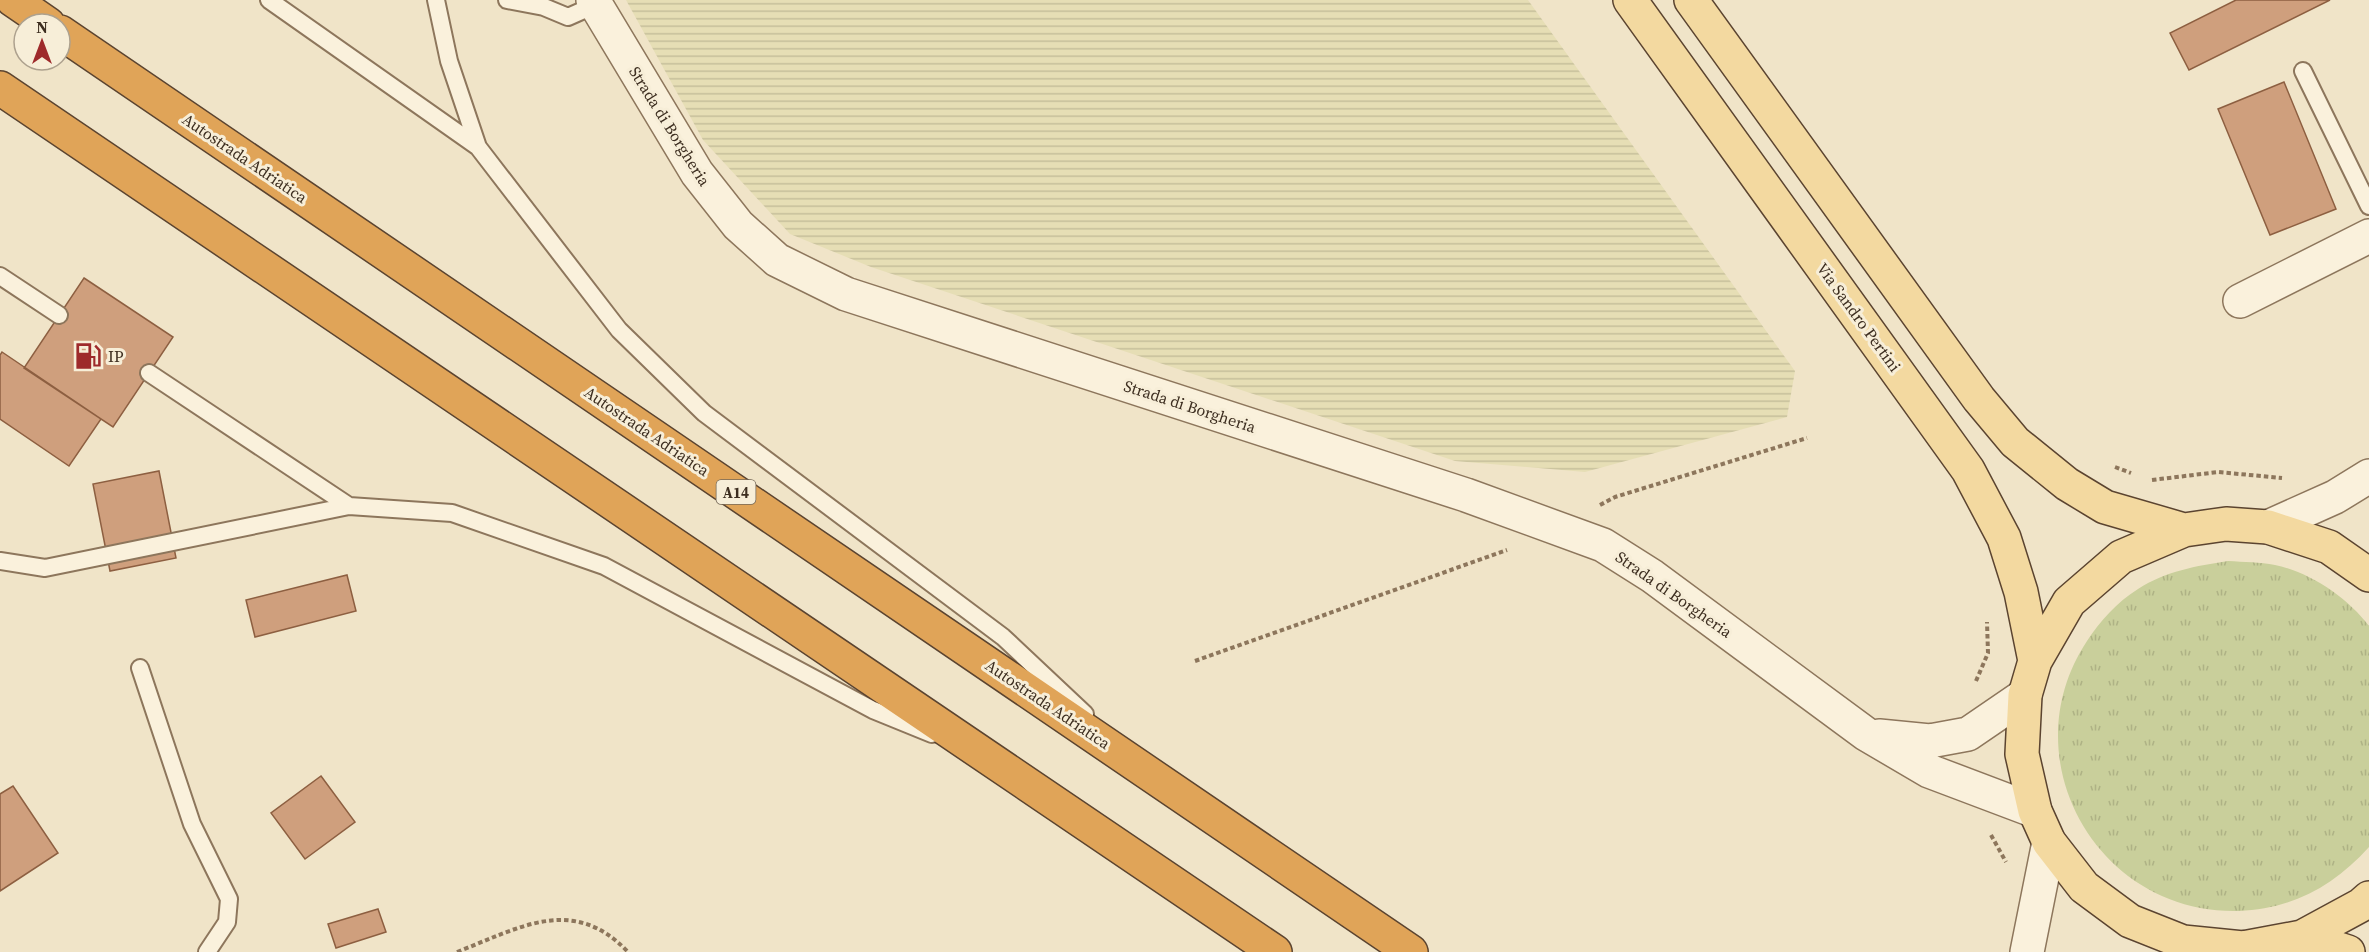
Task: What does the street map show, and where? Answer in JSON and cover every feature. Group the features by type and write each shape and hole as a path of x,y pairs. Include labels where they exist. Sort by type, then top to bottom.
{"highway":[{"path":"13,0 30,12"},
{"name":"Autostrada Adriatica","path":"72,40 1411,952"},
{"path":"0,88 1275,952"}],"main road":[{"name":"Via Sandro Pertini","path":"1630,0 1968,470 2004,538 2021,592 2035,661"},
{"name":"Via Sandro Pertini","path":"1690,0 1979,399 2015,442 2067,484 2104,507 2184,530"},
{"name":"Via Sandro Pertini","path":"2369,575 2329,547 2268,527 2226,524 2184,530 2121,557 2069,602 2035,661 2025,695 2022,754 2035,811 2049,842 2084,887 2130,921 2174,947 2243,948 2302,937 2361,905 2369,898"},
{"name":"Via Sandro Pertini","path":"2302,937 2348,952"}],"street":[{"name":"Strada di Borgheria","path":"594,2 697,173 738,225 777,260 846,294 1466,495 1603,545 1652,576 1866,734 1929,771 2035,811"},
{"path":"2240,301 2369,236"},
{"path":"2268,527 2335,497 2369,476"},
{"path":"1866,734 1930,741 1968,734 2025,695"},
{"path":"2027,952 2049,842"}],"lane":[{"path":"269,0 478,147 619,330 704,413 1003,637 1144,769"},
{"path":"436,0 449,61 478,147"},
{"path":"507,0 544,7 568,17 594,2"},
{"path":"2303,71 2369,206"},
{"path":"0,276 59,315"},
{"path":"149,373 349,506"},
{"path":"0,561 45,568 349,506 452,513 603,566 873,710 985,756"},
{"path":"140,668 192,824 229,899 227,922 207,952"}],"path":[{"path":"1195,661 1505,551 1614,498 1807,438"},
{"path":"2110,465 2140,477"},
{"path":"2151,480 2218,472 2284,479"},
{"path":"1972,690 1989,653 1986,618"},
{"path":"1990,832 2010,870"},
{"path":"457,952 538,921 574,920 614,937 628,952"}],"shaded area":[{"path":"626,0 1528,0 1795,371 1787,417 1585,472 1455,461 871,267 790,234 703,140"}],"green space":[{"path":"2228,561 2269,564 2302,574 2339,596 2369,626 2369,847 2341,873 2311,893 2277,906 2239,911 2189,905 2145,887 2108,858 2081,822 2064,779 2058,734 2065,687 2087,641 2110,612 2130,594 2159,578 2193,567"}],"building":[{"path":"2236,0 2330,0 2189,70 2170,33"},
{"path":"2284,82 2336,209 2270,235 2218,109"},
{"path":"84,278 173,337 113,427 24,368"},
{"path":"2,352 101,419 69,466 0,419 0,355"},
{"path":"159,471 176,558 110,571 93,484"},
{"path":"347,575 356,611 255,637 246,600"},
{"path":"321,776 355,822 305,859 271,813"},
{"path":"13,786 58,853 0,891 0,794"},
{"path":"378,909 386,932 336,948 328,924"}],"place":[{"name":"IP","path":"88,356"}]}
